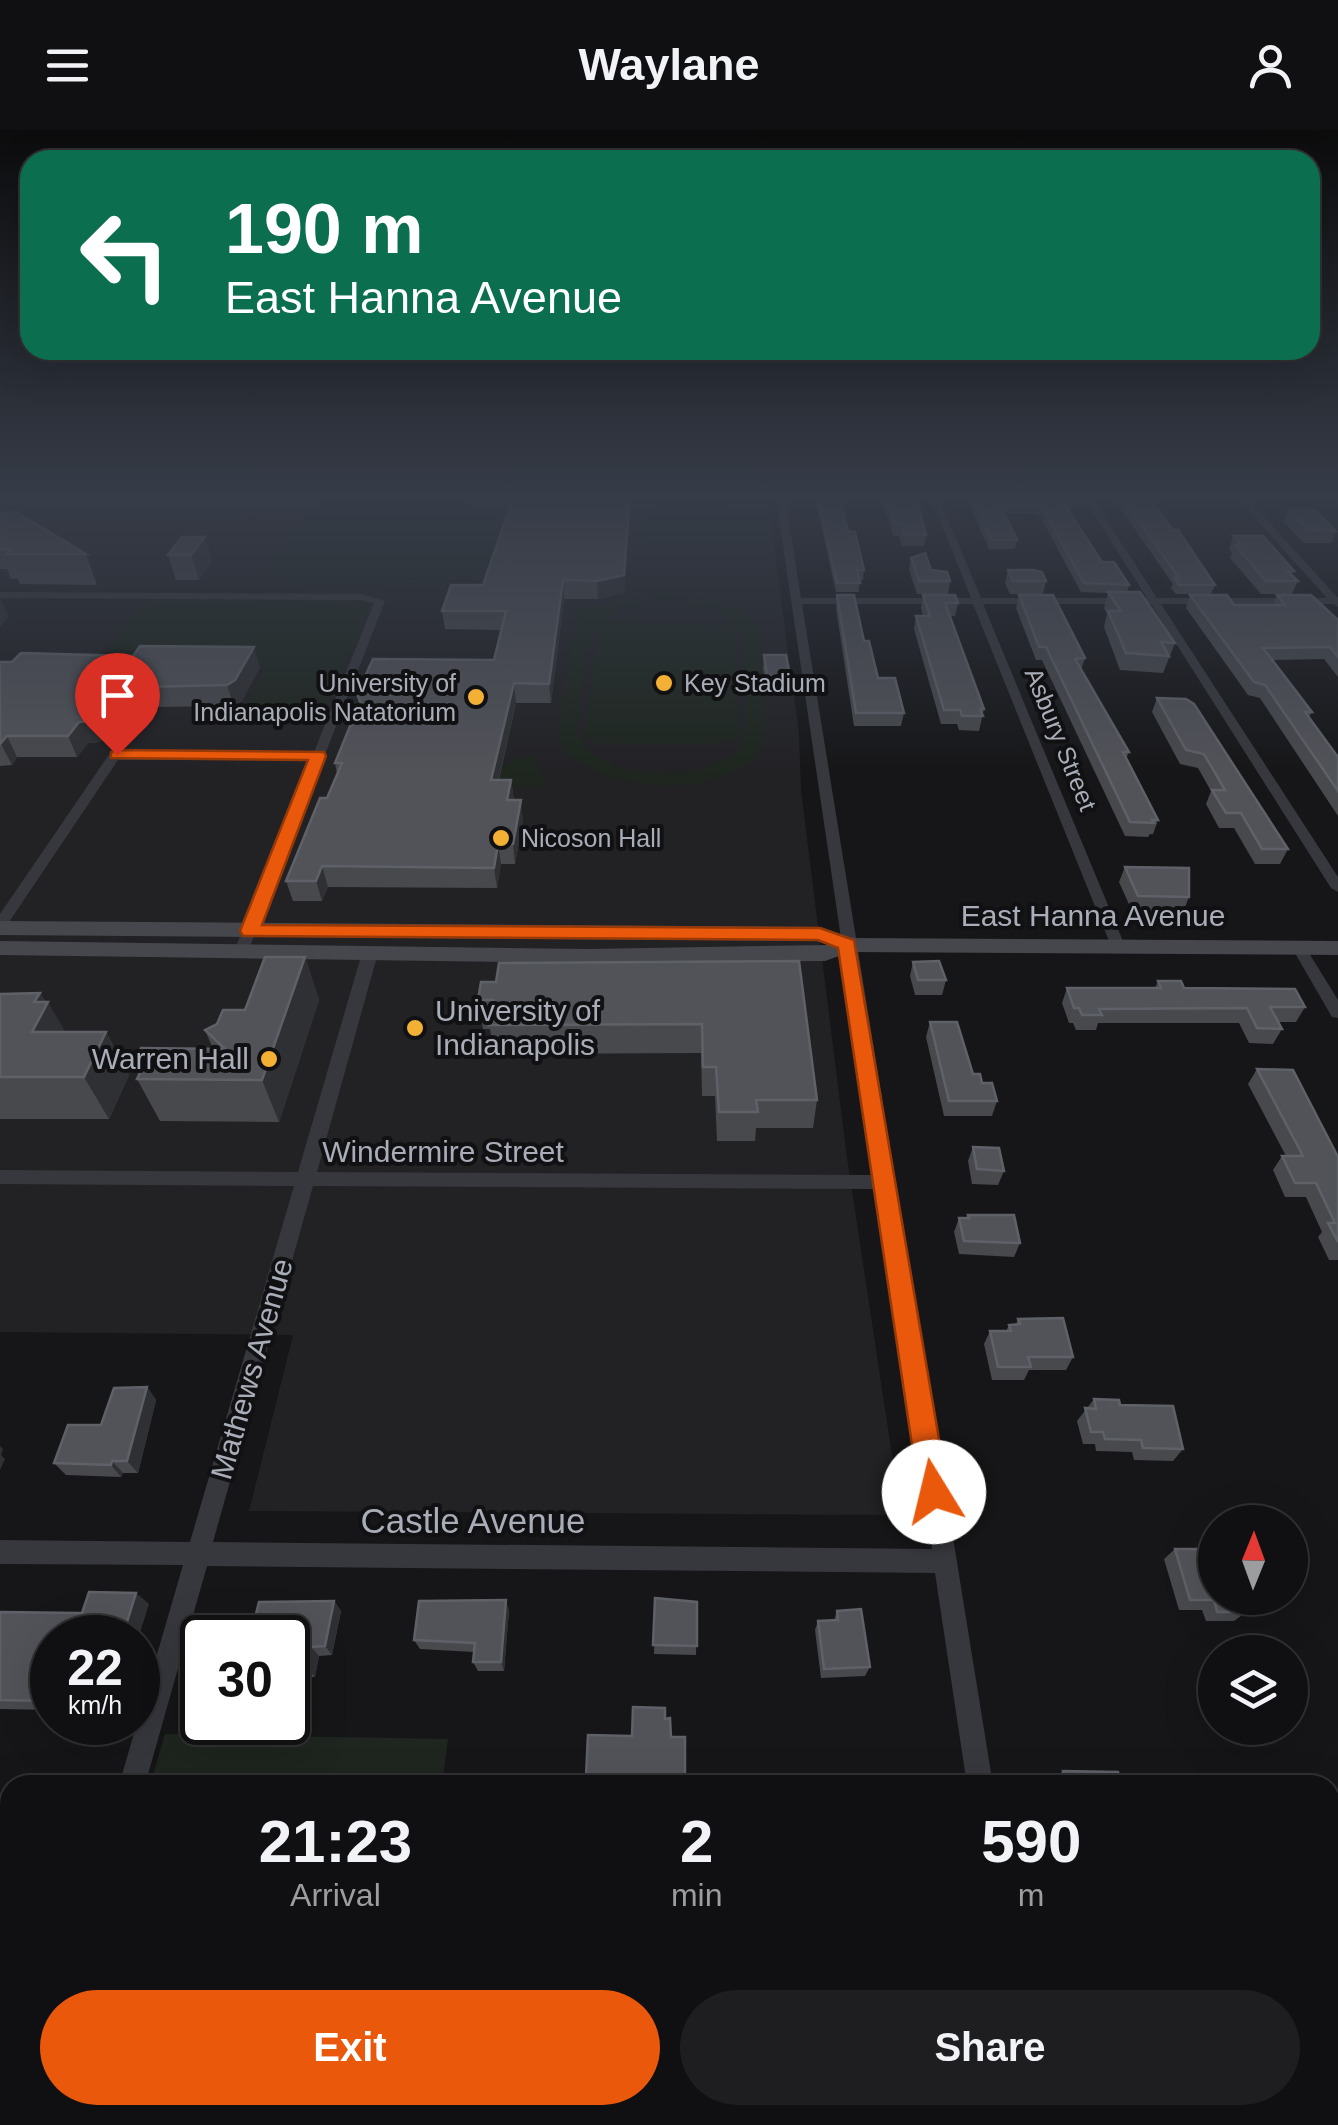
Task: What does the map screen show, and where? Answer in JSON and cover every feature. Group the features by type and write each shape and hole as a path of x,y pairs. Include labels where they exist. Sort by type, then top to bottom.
{"main road":[{"name":"East Hanna Avenue","path":"0,926 370,953 825,954 848,945"},
{"name":"East Hanna Avenue","path":"0,948 820,934 848,945 1338,948"}],"street":[{"path":"794,588 978,1775"},
{"name":"Asbury Street","path":"971,588 1118,946"},
{"path":"1147,588 1338,888"},
{"path":"0,595 378,600 380,605 246,941"},
{"path":"796,601 1337,602"},
{"path":"0,926 114,756 318,756"},
{"path":"1299,948 1338,1012"},
{"name":"Mathews Avenue","path":"135,1775 370,953"},
{"name":"Windermire Street","path":"0,1176 885,1182"},
{"name":"Castle Avenue","path":"0,1552 945,1561"}],"shaded area":[{"name":"University of Indianapolis","path":"0,588 780,588 846,1151 901,1515 249,1511 293,1335 0,1332"},
{"path":"657,594 698,596 737,609 757,626 765,670 765,739 744,766 720,778 661,785 601,773 559,744 558,723 579,606","holes":["666,602 711,609 739,627 746,708 739,748 724,760 678,773 627,769 604,761 587,748 578,731 586,659 600,625 615,613 636,605"]},
{"path":"159,600 354,601 371,605 324,710 307,714 243,714 266,663 99,663 141,606"},
{"name":"Key Stadium","path":"609,622 735,626 740,741 594,743 594,739 583,739 600,625"},
{"path":"534,757 548,787 476,784 517,758"},
{"path":"165,1734 180,1734 180,1745 310,1745 310,1737 448,1739 443,1775 153,1775"}],"building":[{"path":"450,588 562,588 549,684 514,683 491,780 511,780 507,800 521,800 513,844 498,844 494,868 322,866 316,881 286,881 320,798 327,798 342,763 335,763 350,726 366,716 357,694 373,659 494,660 506,611 442,611"},
{"path":"1108,592 1140,592 1175,643 1161,642 1169,656 1126,653 1108,611 1121,611"},
{"path":"837,595 854,595 864,641 869,641 878,678 895,678 904,713 856,713"},
{"path":"923,595 955,595 958,603 945,603 984,709 980,709 983,716 962,716 960,710 944,710 916,616 930,616"},
{"path":"1019,595 1053,595 1085,658 1075,659 1129,752 1123,752 1158,820 1152,820 1154,823 1130,822 1046,647 1039,647"},
{"path":"1190,595 1227,595 1234,605 1285,605 1277,595 1311,595 1338,620 1338,657 1330,647 1263,648 1312,712 1305,712 1338,757 1338,791 1265,685 1254,682"},
{"path":"140,646 254,647 235,680 227,685 142,687 128,696 108,697 91,721 79,722 68,736 7,736 0,744 0,662 12,662 21,653 133,656"},
{"path":"764,655 786,655 790,676 767,676"},
{"path":"1157,698 1186,699 1194,704 1288,849 1262,849 1241,813 1226,813 1212,790 1225,790 1204,754 1186,750"},
{"path":"1125,867 1189,868 1189,897 1138,896"},
{"path":"265,957 305,957 262,1080 137,1079 143,1066 133,1066 141,1048 225,1049 205,1030 217,1024 223,1010 245,1010"},
{"path":"799,961 817,1100 756,1100 758,1112 719,1112 716,1067 703,1067 702,1024 489,1025 493,1000 478,1000 481,982 496,982 499,963"},
{"path":"939,961 946,980 918,980 913,962"},
{"path":"1158,981 1181,981 1184,988 1295,989 1305,1007 1270,1007 1282,1029 1257,1028 1247,1008 1099,1009 1102,1015 1082,1015 1079,1008 1074,1008 1067,988 1161,988"},
{"path":"40,993 34,1002 48,1002 32,1032 106,1032 84,1077 0,1077 0,994"},
{"path":"930,1022 957,1022 973,1074 980,1074 982,1083 992,1083 997,1101 949,1101"},
{"path":"1257,1069 1293,1070 1338,1157 1338,1242 1328,1223 1335,1223 1316,1183 1295,1183 1282,1156 1303,1156"},
{"path":"973,1147 999,1148 1004,1171 977,1169"},
{"path":"968,1215 1014,1215 1020,1243 964,1241 959,1218 969,1218"},
{"path":"1063,1318 1073,1357 1028,1357 1031,1367 998,1367 990,1331 1011,1331 1009,1325 1020,1324 1018,1319"},
{"path":"147,1387 127,1461 112,1461 111,1465 54,1463 68,1425 101,1425 114,1388"},
{"path":"1094,1399 1119,1400 1120,1405 1173,1406 1183,1449 1143,1448 1141,1440 1105,1439 1103,1432 1091,1432 1085,1408 1096,1409"},
{"path":"1175,1549 1198,1549 1198,1600 1190,1600"},
{"path":"89,1592 136,1593 129,1615 30,1615 30,1701 0,1700 0,1612 82,1613"},
{"path":"655,1598 697,1602 697,1646 653,1645"},
{"path":"506,1600 501,1662 473,1662 475,1643 414,1640 419,1601"},
{"path":"334,1601 325,1646 311,1647 310,1652 310,1615 256,1615 259,1602"},
{"path":"861,1609 870,1667 824,1669 818,1621 838,1620 837,1611"},
{"path":"633,1707 665,1708 671,1737 685,1737 685,1775 586,1775 588,1735 632,1736"},
{"path":"1063,1771 1119,1775 1064,1775"}],"place":[{"name":"Key Stadium","path":"664,683"},
{"name":"University of Indianapolis Natatorium","path":"476,697"},
{"name":"Nicoson Hall","path":"501,838"},
{"name":"University of Indianapolis","path":"415,1028"},
{"name":"Warren Hall","path":"269,1059"}],"route":[{"path":"117,755 318,756 250,931 820,934 848,945 934,1492"}]}
